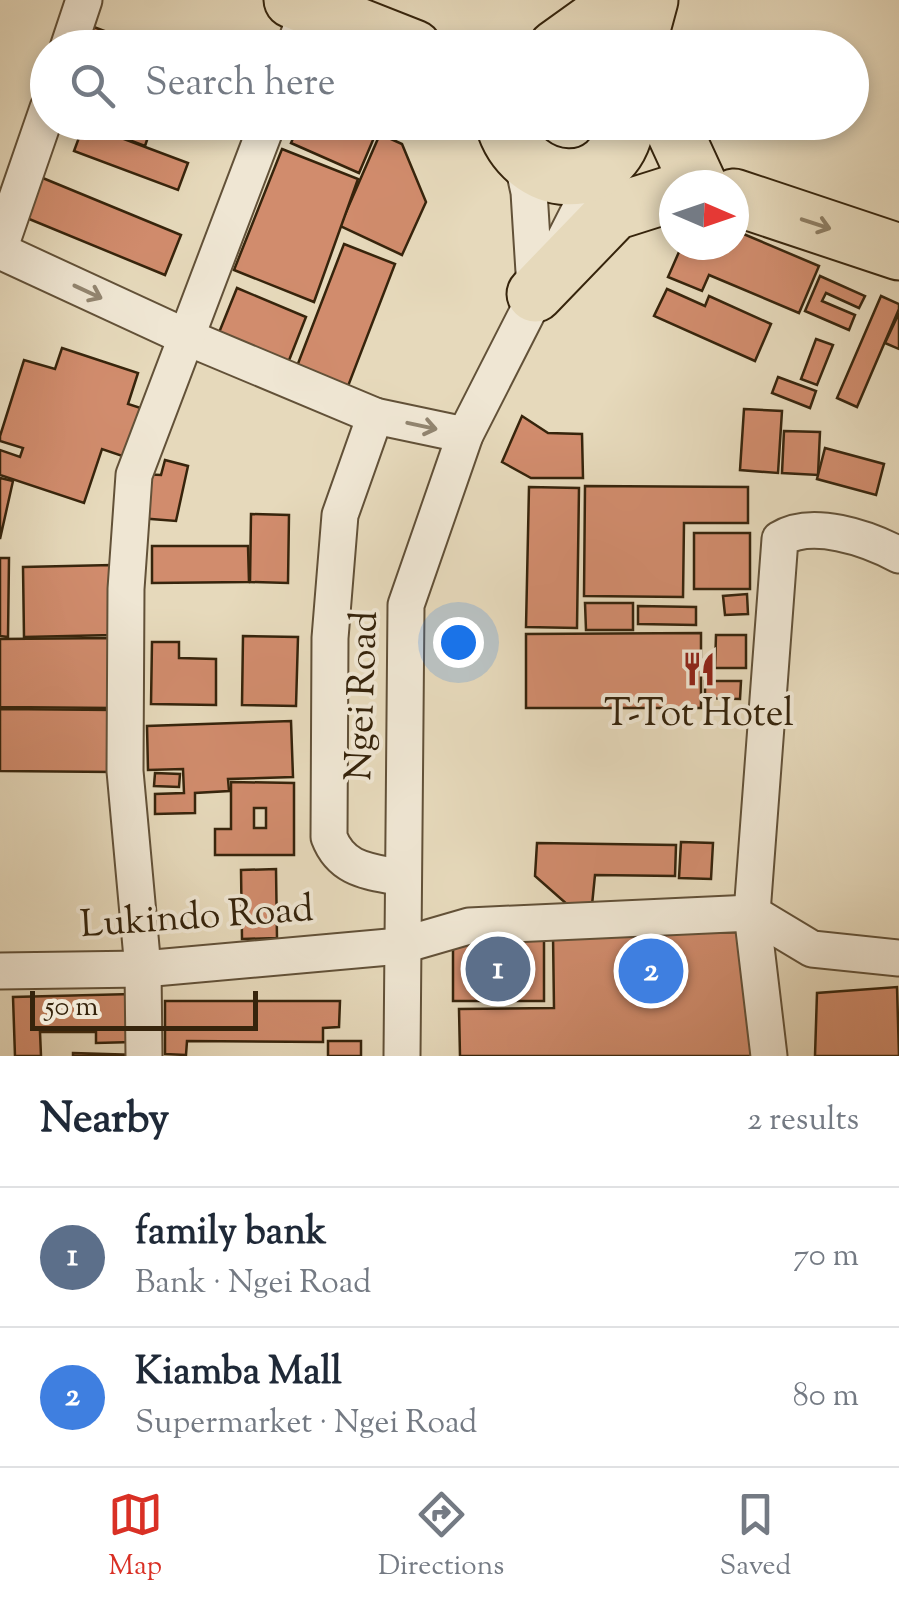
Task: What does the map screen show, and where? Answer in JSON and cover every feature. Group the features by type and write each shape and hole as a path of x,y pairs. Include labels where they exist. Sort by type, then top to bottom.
{"main road":[{"path":"298,18 344,30"},
{"path":"613,30 642,21"},
{"path":"678,140 692,170"},
{"path":"512,142 540,172 560,178 578,176 616,144 669,170"},
{"path":"535,294 614,212 659,198"},
{"path":"749,201 899,252"}],"street":[{"path":"74,30 84,0"},
{"path":"37,140 0,249 184,336 375,416 465,435"},
{"path":"144,1056 143,969 124,770 126,590 134,475 261,140"},
{"name":"Ngei Road","path":"512,142 531,209 535,294"},
{"name":"Ngei Road","path":"402,1056 406,605 465,435 616,144"},
{"path":"375,416 340,515 330,638 329,837 336,854 347,864 402,878"},
{"path":"769,1056 752,913 780,539 806,529 876,543 899,555"},
{"path":"400,946 469,926 752,913 812,949 899,958"},
{"name":"Lukindo Road","path":"0,971 143,969 400,946"}],"building":[{"path":"78,140 127,140 188,163 178,190 74,151"},
{"path":"292,140 373,140 359,173 291,143"},
{"path":"377,140 402,144 426,202 402,255 340,226"},
{"path":"282,149 358,179 314,302 234,270"},
{"path":"33,174 181,235 165,275 17,214"},
{"path":"749,236 819,266 799,313 709,275 702,291 668,277 675,260 749,260"},
{"path":"344,244 395,264 345,394 294,374"},
{"path":"820,276 865,296 859,308 826,293 822,301 855,315 849,330 805,311"},
{"path":"237,288 306,317 286,368 216,340"},
{"path":"667,289 705,306 709,296 771,324 755,361 654,316"},
{"path":"881,296 899,304 899,309 857,407 837,398"},
{"path":"899,313 899,349 885,343"},
{"path":"816,339 833,345 817,385 801,379"},
{"path":"62,348 138,373 128,404 150,411 134,460 102,449 84,503 0,475 0,450 20,457 23,448 0,441 0,436 24,360 55,369"},
{"path":"778,377 816,391 810,408 772,393"},
{"path":"744,409 782,411 778,473 740,470"},
{"path":"522,416 548,433 582,434 583,478 531,478 502,462"},
{"path":"784,431 820,432 818,475 782,473"},
{"path":"825,448 884,464 876,495 817,479"},
{"path":"165,460 188,466 176,521 139,518 141,474 161,475"},
{"path":"0,478 13,481 0,539"},
{"path":"585,486 748,487 748,523 684,523 683,597 584,596"},
{"path":"529,487 579,488 577,628 526,627"},
{"path":"251,514 289,515 288,583 250,582"},
{"path":"694,533 750,533 750,589 694,589"},
{"path":"152,546 248,546 249,582 152,583"},
{"path":"0,558 9,558 8,637 0,636"},
{"path":"112,565 113,635 24,637 23,567"},
{"path":"747,594 748,614 725,615 723,596"},
{"path":"585,603 633,603 633,630 586,630"},
{"path":"638,606 696,607 696,625 638,624"},
{"path":"701,633 701,708 526,708 526,634"},
{"path":"716,635 746,635 746,668 715,668"},
{"path":"243,636 298,637 296,706 242,705"},
{"path":"113,638 113,708 0,707 0,639"},
{"path":"152,642 179,642 179,658 216,659 216,705 151,704"},
{"path":"705,681 741,681 740,699 705,698"},
{"path":"0,709 114,710 113,772 0,771"},
{"path":"291,721 293,777 228,779 229,791 195,793 195,813 155,814 155,794 184,793 183,769 148,770 147,726"},
{"path":"155,773 180,774 179,787 154,786"},
{"path":"231,782 294,783 294,855 215,855 215,829 231,829","holes":["254,808 266,808 266,828 254,828"]},
{"path":"681,842 713,843 711,879 679,878"},
{"path":"537,843 676,845 675,876 595,875 592,905 569,906 535,876"},
{"path":"276,869 277,938 242,939 241,870"},
{"path":"749,932 751,1056 460,1056 459,1009 554,1008 553,935"},
{"path":"453,937 544,938 544,1001 453,1001"},
{"path":"897,987 899,1056 815,1056 817,993"},
{"path":"132,994 133,1042 96,1043 96,1032 40,1032 41,1056 15,1056 13,997"},
{"path":"165,1001 340,1001 339,1027 323,1028 323,1042 187,1041 186,1055 165,1054"},
{"path":"328,1041 361,1041 361,1056 328,1056"},
{"path":"138,1055 138,1056 73,1056"}],"place":[{"name":"T-Tot Hotel","path":"699,669"},
{"name":"family bank","path":"498,969"},
{"name":"Kiamba Mall","path":"651,971"}]}
